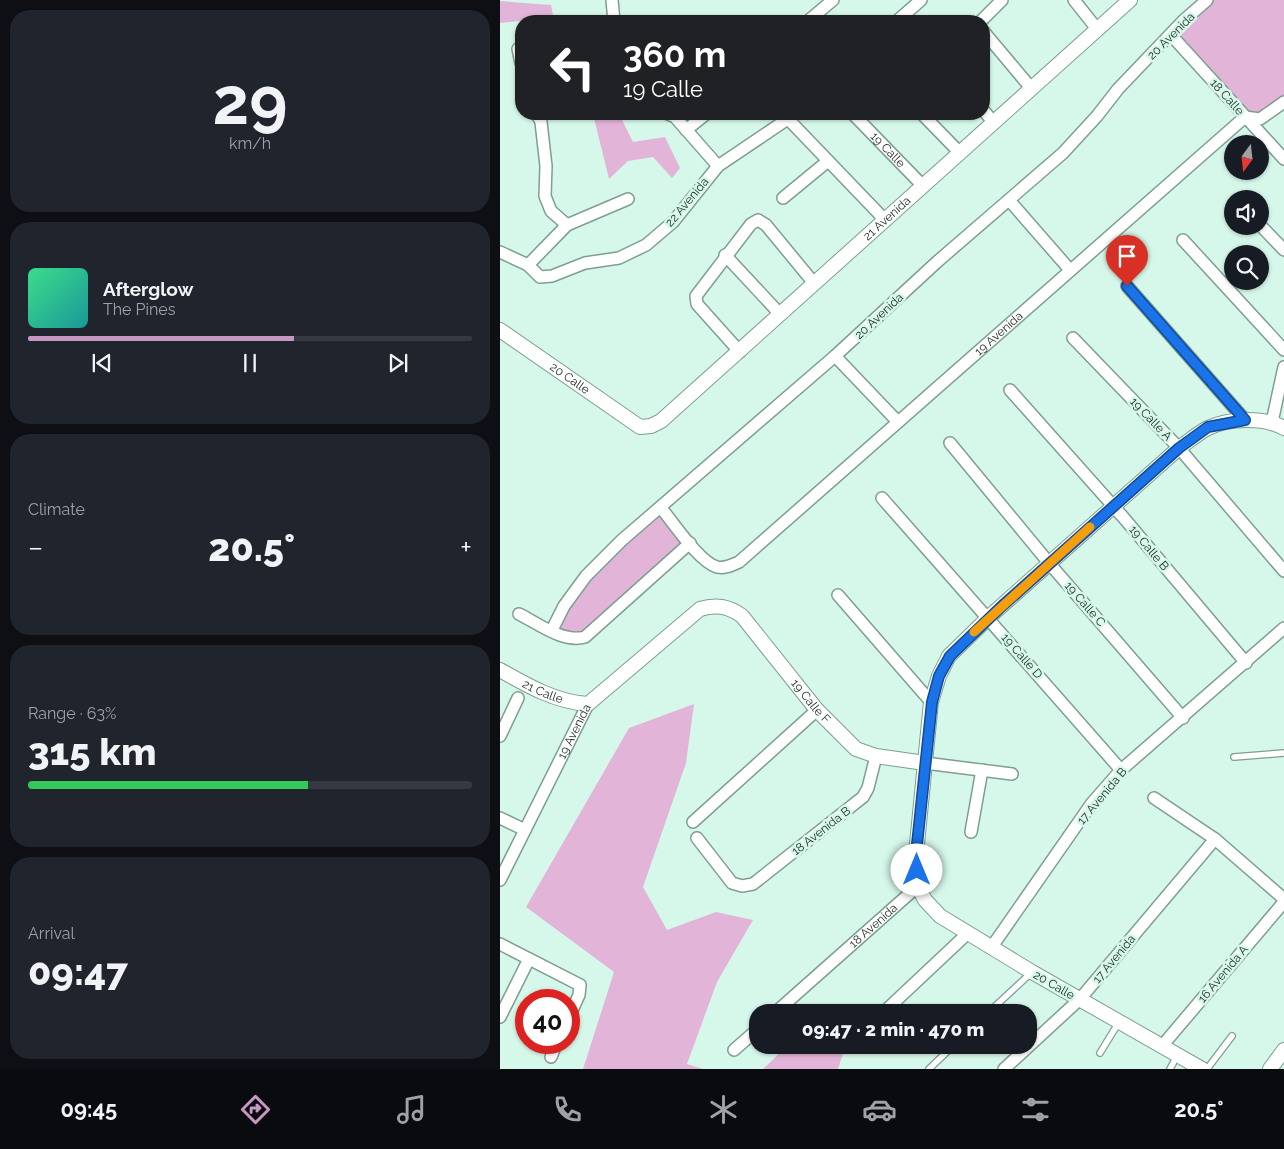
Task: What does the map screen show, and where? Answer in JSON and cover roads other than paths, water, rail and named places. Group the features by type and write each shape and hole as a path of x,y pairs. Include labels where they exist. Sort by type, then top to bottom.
{"street":[{"path":"612,0 613,15"},
{"path":"904,15 921,0"},
{"path":"987,15 1002,0"},
{"path":"1074,0 1097,29"},
{"name":"21 Avenida","path":"640,427 651,426 661,421 740,352 813,282 885,220 1130,0"},
{"name":"20 Avenida","path":"552,630 564,606 586,576 622,540 835,356 1063,153 1097,116 1118,89 1183,21 1207,0"},
{"path":"814,15 829,1"},
{"name":"18 Calle","path":"1171,35 1284,159"},
{"path":"990,39 1032,88"},
{"path":"1245,117 1260,119 1284,102"},
{"name":"19 Avenida","path":"690,543 714,566 722,568 739,562 1245,117"},
{"path":"990,118 994,123"},
{"path":"540,120 546,166 545,196 551,211 567,226"},
{"path":"675,120 718,166"},
{"path":"686,130 698,120"},
{"name":"22 Avenida","path":"528,265 540,277 552,276 584,262 619,258 646,245 673,222 718,166 787,120"},
{"path":"794,120 828,161 885,220"},
{"name":"19 Calle","path":"859,120 923,186"},
{"path":"928,120 960,153"},
{"path":"783,198 828,161"},
{"path":"500,252 528,265 567,226 628,199"},
{"path":"1009,200 1070,270"},
{"path":"740,352 697,304 696,296 725,255 751,224 758,220 766,225 813,282"},
{"path":"1269,234 1284,250"},
{"path":"1183,240 1284,350"},
{"path":"725,255 780,314"},
{"path":"1127,286 1245,420"},
{"name":"20 Calle","path":"500,330 640,427"},
{"name":"19 Calle A","path":"1073,338 1179,448 1284,571"},
{"path":"835,356 898,422"},
{"path":"918,886 916,854 932,702 939,676 950,656 989,618 1179,448 1208,427 1245,420 1278,425 1284,367"},
{"name":"19 Calle B","path":"1010,390 1114,507 1246,663"},
{"name":"19 Calle C","path":"950,443 1049,564 1183,718"},
{"name":"19 Calle D","path":"882,498 1121,770"},
{"path":"519,614 567,639 576,640 585,637 690,543 661,508"},
{"path":"838,595 932,702"},
{"name":"19 Avenida","path":"500,880 588,704 700,609 719,605"},
{"name":"19 Calle F","path":"719,605 733,610 742,616 817,710 856,749 876,756 925,763"},
{"name":"17 Avenida B","path":"991,948 1092,803 1121,770 1183,718 1284,628"},
{"name":"21 Calle","path":"500,670 525,685 569,703 588,704"},
{"path":"500,736 518,698"},
{"path":"692,822 817,710"},
{"name":"18 Avenida B","path":"697,838 732,883 742,886 753,884 863,797 868,788 876,756"},
{"path":"925,763 1012,774"},
{"path":"971,832 982,770"},
{"path":"1154,798 1215,839 1284,901"},
{"path":"500,818 525,830"},
{"name":"17 Avenida","path":"1004,1069 1080,1000 1215,839"},
{"name":"20 Calle","path":"918,886 925,900 940,916 1032,972 1202,1069"},
{"name":"18 Avenida","path":"785,1004 918,886"},
{"name":"16 Avenida A","path":"1162,1046 1284,901"},
{"path":"893,1004 968,933"},
{"path":"500,944 580,985 580,989"},
{"path":"500,1017 529,959"},
{"path":"734,1050 749,1037"},
{"path":"1270,1069 1284,1050"}],"lane":[{"path":"1234,757 1284,753"},
{"path":"998,1004 1032,972"},
{"path":"1100,1053 1119,1022"},
{"path":"1207,1069 1232,1036"},
{"path":"928,1069 944,1054"},
{"path":"1170,1069 1178,1055"}]}
